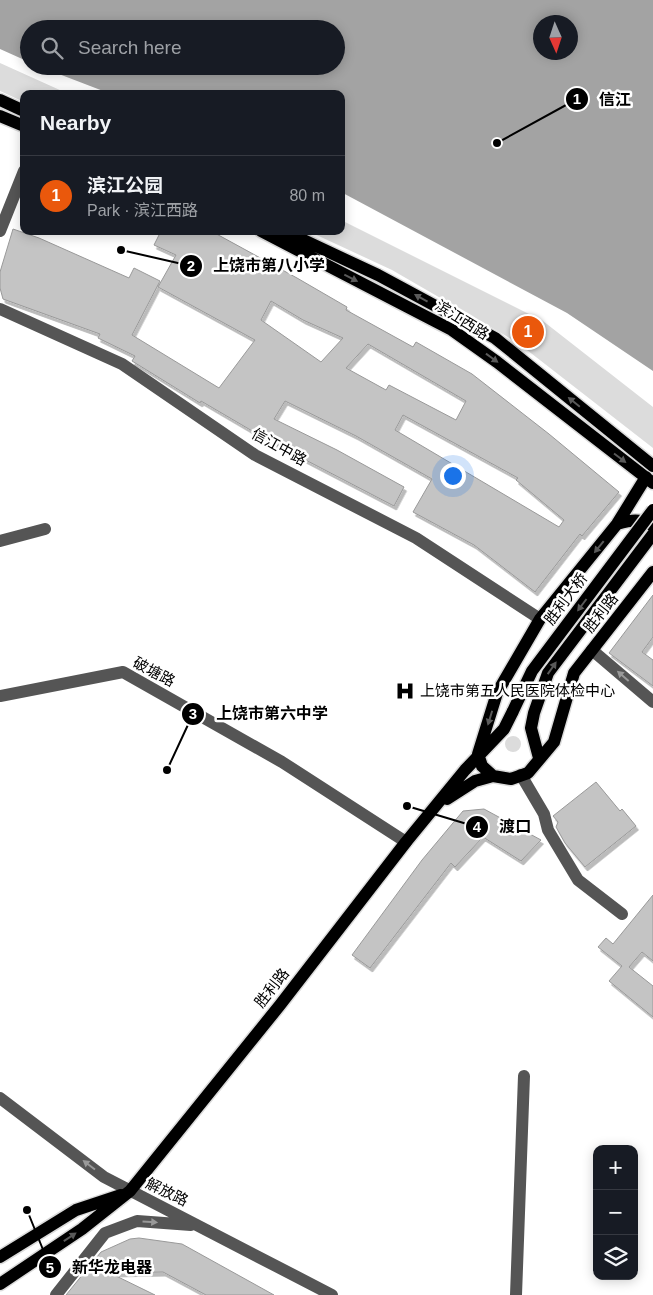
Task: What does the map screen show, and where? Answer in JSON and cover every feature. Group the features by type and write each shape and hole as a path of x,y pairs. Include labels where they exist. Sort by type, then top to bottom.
{"main road":[{"path":"0,100 20,109"},
{"path":"0,116 20,124"},
{"name":"滨江西路","path":"269,235 452,330 497,362 649,480"},
{"name":"滨江西路","path":"293,235 378,275 494,338 653,466"},
{"path":"493,776 482,766 478,754 497,693 540,619 617,524 649,480"},
{"name":"胜利大桥","path":"478,754 504,729 532,672 653,510"},
{"path":"617,524 632,519 643,520 653,526"},
{"name":"胜利大桥","path":"539,758 531,728 534,712 548,673 653,534"},
{"name":"胜利路","path":"539,758 554,742 574,673 653,572"},
{"name":"胜利路","path":"0,1284 82,1229 130,1191 280,1005 406,842 478,754"},
{"path":"438,804 475,780 493,776 511,779 528,772 539,758"},
{"path":"0,1257 76,1210 130,1191"}],"street":[{"path":"0,231 20,181"},
{"name":"信江中路","path":"0,309 122,364 255,455 416,538 540,619"},
{"path":"0,541 45,529"},
{"path":"592,650 653,702"},
{"name":"破塘路","path":"0,696 123,672 282,762 406,842"},
{"path":"521,775 544,814 548,830 578,880 622,914"},
{"path":"516,1295 524,1076"},
{"name":"解放路","path":"0,1098 104,1177 332,1295"},
{"path":"56,1295 104,1233 137,1221 198,1225"}],"shaded area":[{"path":"0,0 653,0 653,371 567,313 345,194 345,90 101,90 61,75 345,75 345,20 20,20 20,58 0,49"},
{"path":"0,63 20,72 20,75 27,75 60,90 20,90 20,100 0,91"},
{"path":"345,222 543,321 653,407 653,448 518,343 392,270 317,235 345,235"},
{"path":"513,736 521,744 513,752 505,744"}],"building":[{"path":"13,229 20,231 20,235 30,235 39,238 129,278 134,268 160,281 132,335 219,388 255,340 158,287 176,255 154,245 159,235 218,235 297,278 347,307 346,310 413,347 416,342 472,374 619,492 582,536 580,534 535,592 474,545 413,512 432,479 356,436 285,401 274,419 337,450 404,487 394,506 271,442 201,401 200,403 132,361 135,356 98,338 100,334 3,299 0,288 0,272","holes":["271,301 303,320 343,338 321,362 261,320","368,344 466,401 456,420 389,385 386,390 346,368","403,415 518,478 516,480 564,520 559,527 395,430"]},
{"path":"653,595 653,637 642,652 653,660 653,686 609,653"},
{"path":"596,782 620,811 622,809 636,826 585,867 565,843 556,827 558,822 553,816"},
{"path":"484,809 541,840 521,861 483,837 455,867 451,863 370,968 352,955 422,860 463,811"},
{"path":"653,895 653,961 642,952 629,967 653,986 653,1017 609,981 622,966 598,947 606,938 613,944"},
{"path":"139,1238 182,1244 274,1295 206,1295 163,1272 110,1273 155,1295 66,1295 101,1252 130,1239"}],"place":[{"name":"信江","path":"497,143"},
{"name":"上饶市第八小学","path":"121,250"},
{"name":"滨江公园","path":"528,332"},
{"name":"上饶市第五人民医院体检中心","path":"405,691"},
{"name":"上饶市第六中学","path":"167,770"},
{"name":"渡口","path":"407,806"},
{"name":"新华龙电器","path":"27,1210"}]}
